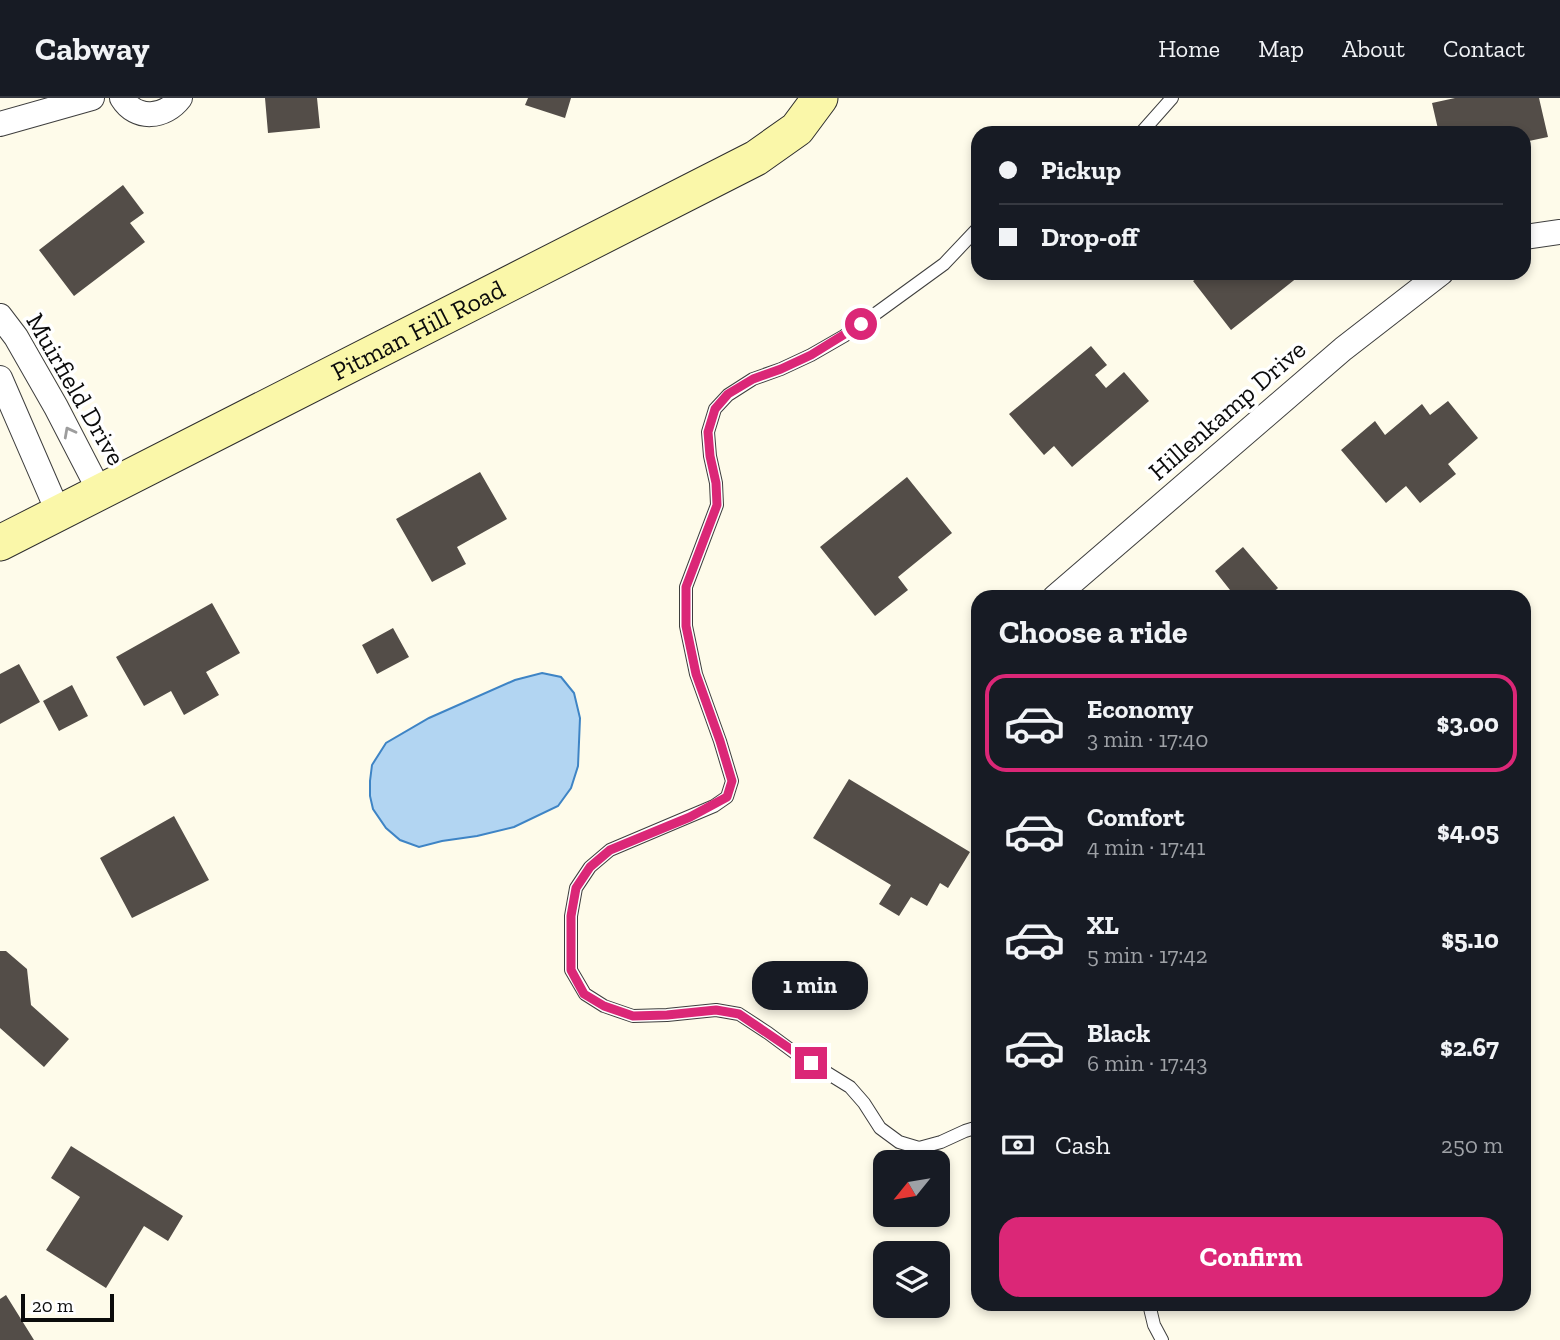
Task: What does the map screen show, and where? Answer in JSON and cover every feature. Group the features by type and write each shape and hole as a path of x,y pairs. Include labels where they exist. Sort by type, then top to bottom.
{"street":[{"path":"0,124 92,98"},
{"path":"122,98 133,110 144,114 165,112 180,98"},
{"name":"Pitman Hill Road","path":"0,543 756,158 797,129 820,98"},
{"path":"1531,236 1560,232"},
{"name":"Hillenkamp Drive","path":"1063,590 1343,349 1432,280"},
{"name":"Muirfield Drive","path":"0,316 16,337 56,407 100,492"},
{"path":"0,378 59,514"}],"lane":[{"path":"1147,126 1172,98"},
{"path":"971,235 944,264 855,328 811,355 753,379 728,394 715,409 708,432 717,505 686,587 686,626 696,674 732,781 727,797 690,817 610,850 590,867 576,888 570,946 571,970 584,994 604,1006 633,1016 716,1010 739,1014 850,1087 880,1128 899,1142 919,1148 971,1129"},
{"path":"1151,1311 1161,1340"}],"water":[{"path":"542,673 561,677 574,693 580,718 578,766 571,788 558,806 514,827 419,847 400,840 386,828 373,809 370,781 372,765 386,743 429,718 515,680"}],"building":[{"path":"265,98 317,98 320,128 268,133"},
{"path":"528,98 571,98 565,118 525,105"},
{"path":"1455,98 1539,98 1548,137 1531,141 1531,126 1437,126 1432,103"},
{"path":"123,185 144,213 130,223 145,242 74,296 39,250"},
{"path":"1194,280 1294,280 1231,330"},
{"path":"1091,346 1107,365 1095,375 1106,388 1124,372 1149,401 1072,467 1054,446 1044,455 1009,414"},
{"path":"1448,401 1478,438 1448,464 1456,474 1420,503 1406,486 1386,503 1341,450 1375,421 1385,435 1422,404 1430,415"},
{"path":"480,472 507,519 457,547 466,564 432,582 396,519"},
{"path":"907,477 952,533 898,577 908,590 875,616 820,547"},
{"path":"1243,547 1278,588 1230,590 1215,571"},
{"path":"212,603 240,653 206,672 219,695 184,715 171,691 144,706 116,657"},
{"path":"393,628 409,657 377,674 362,645"},
{"path":"19,664 40,702 0,724 0,674"},
{"path":"72,685 88,716 59,731 43,701"},
{"path":"849,779 970,852 948,888 940,883 927,906 911,897 899,916 879,904 891,885 813,838"},
{"path":"174,816 209,880 132,918 100,858"},
{"path":"0,951 6,951 27,969 31,1005 69,1039 44,1067 0,1028"},
{"path":"71,1146 183,1216 168,1241 144,1226 106,1288 46,1250 80,1197 51,1178"},
{"path":"6,1295 34,1340 0,1340 0,1299"}],"route":[{"path":"811,1063 739,1014 716,1010 633,1016 604,1006 584,994 571,970 571,916 576,888 590,867 610,850 714,806 727,797 732,781 696,674 686,626 686,587 717,505 708,432 715,409 728,394 753,379 811,355 861,324"}]}
